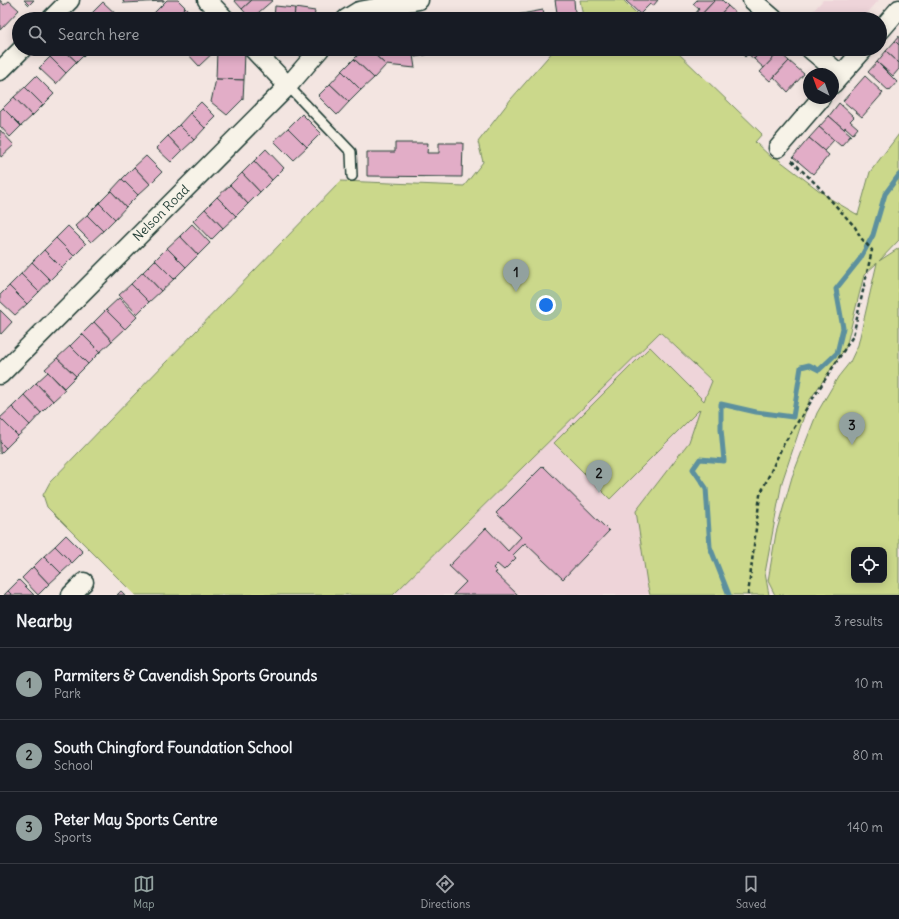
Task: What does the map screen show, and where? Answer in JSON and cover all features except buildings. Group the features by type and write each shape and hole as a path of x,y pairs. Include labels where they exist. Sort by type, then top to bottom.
{"street":[{"path":"58,12 70,0"},
{"path":"207,0 218,12"},
{"path":"358,12 419,0"},
{"path":"752,0 766,12"},
{"path":"887,23 899,9"},
{"path":"0,71 15,56"},
{"path":"260,56 288,86"},
{"name":"Nelson Road","path":"0,375 288,86 314,56"},
{"path":"816,56 827,68"},
{"path":"839,78 858,56"},
{"path":"778,148 816,104"},
{"path":"71,595 84,582"}],"lane":[{"path":"288,86 351,152 352,176"}],"path":[{"path":"748,595 760,495 784,444 853,336 872,250 860,238 855,226 823,191 778,148"}],"shaded area":[{"path":"823,0 879,0 868,12 812,12"},
{"path":"660,332 723,392 683,595 393,595"}],"green space":[{"path":"580,0 623,0 635,12 582,12"},
{"path":"549,56 681,56 762,134 755,142 773,159 775,157 829,198 858,215 870,172 899,134 899,240 879,261 899,248 899,595 775,595 768,581 776,533 792,477 817,413 838,377 850,362 858,345 877,263 864,275 846,347 809,401 782,482 765,573 769,595 650,595 636,511 689,442 700,409 610,499 554,443 650,347 704,401 712,381 660,332 393,595 135,595 47,507 43,495 50,482 341,181 464,186 483,162 478,142 511,99"}],"waterway":[{"path":"729,595 710,547 706,488 693,469 700,459 724,461 721,429 721,404 756,412 793,417 801,367 809,365 819,370 837,353 843,328 836,289 860,259 873,235 885,194 899,175"}],"place":[{"name":"Parmiters & Cavendish Sports Grounds","path":"516,292"},
{"name":"Peter May Sports Centre","path":"852,445"},
{"name":"South Chingford Foundation School","path":"599,493"}]}
